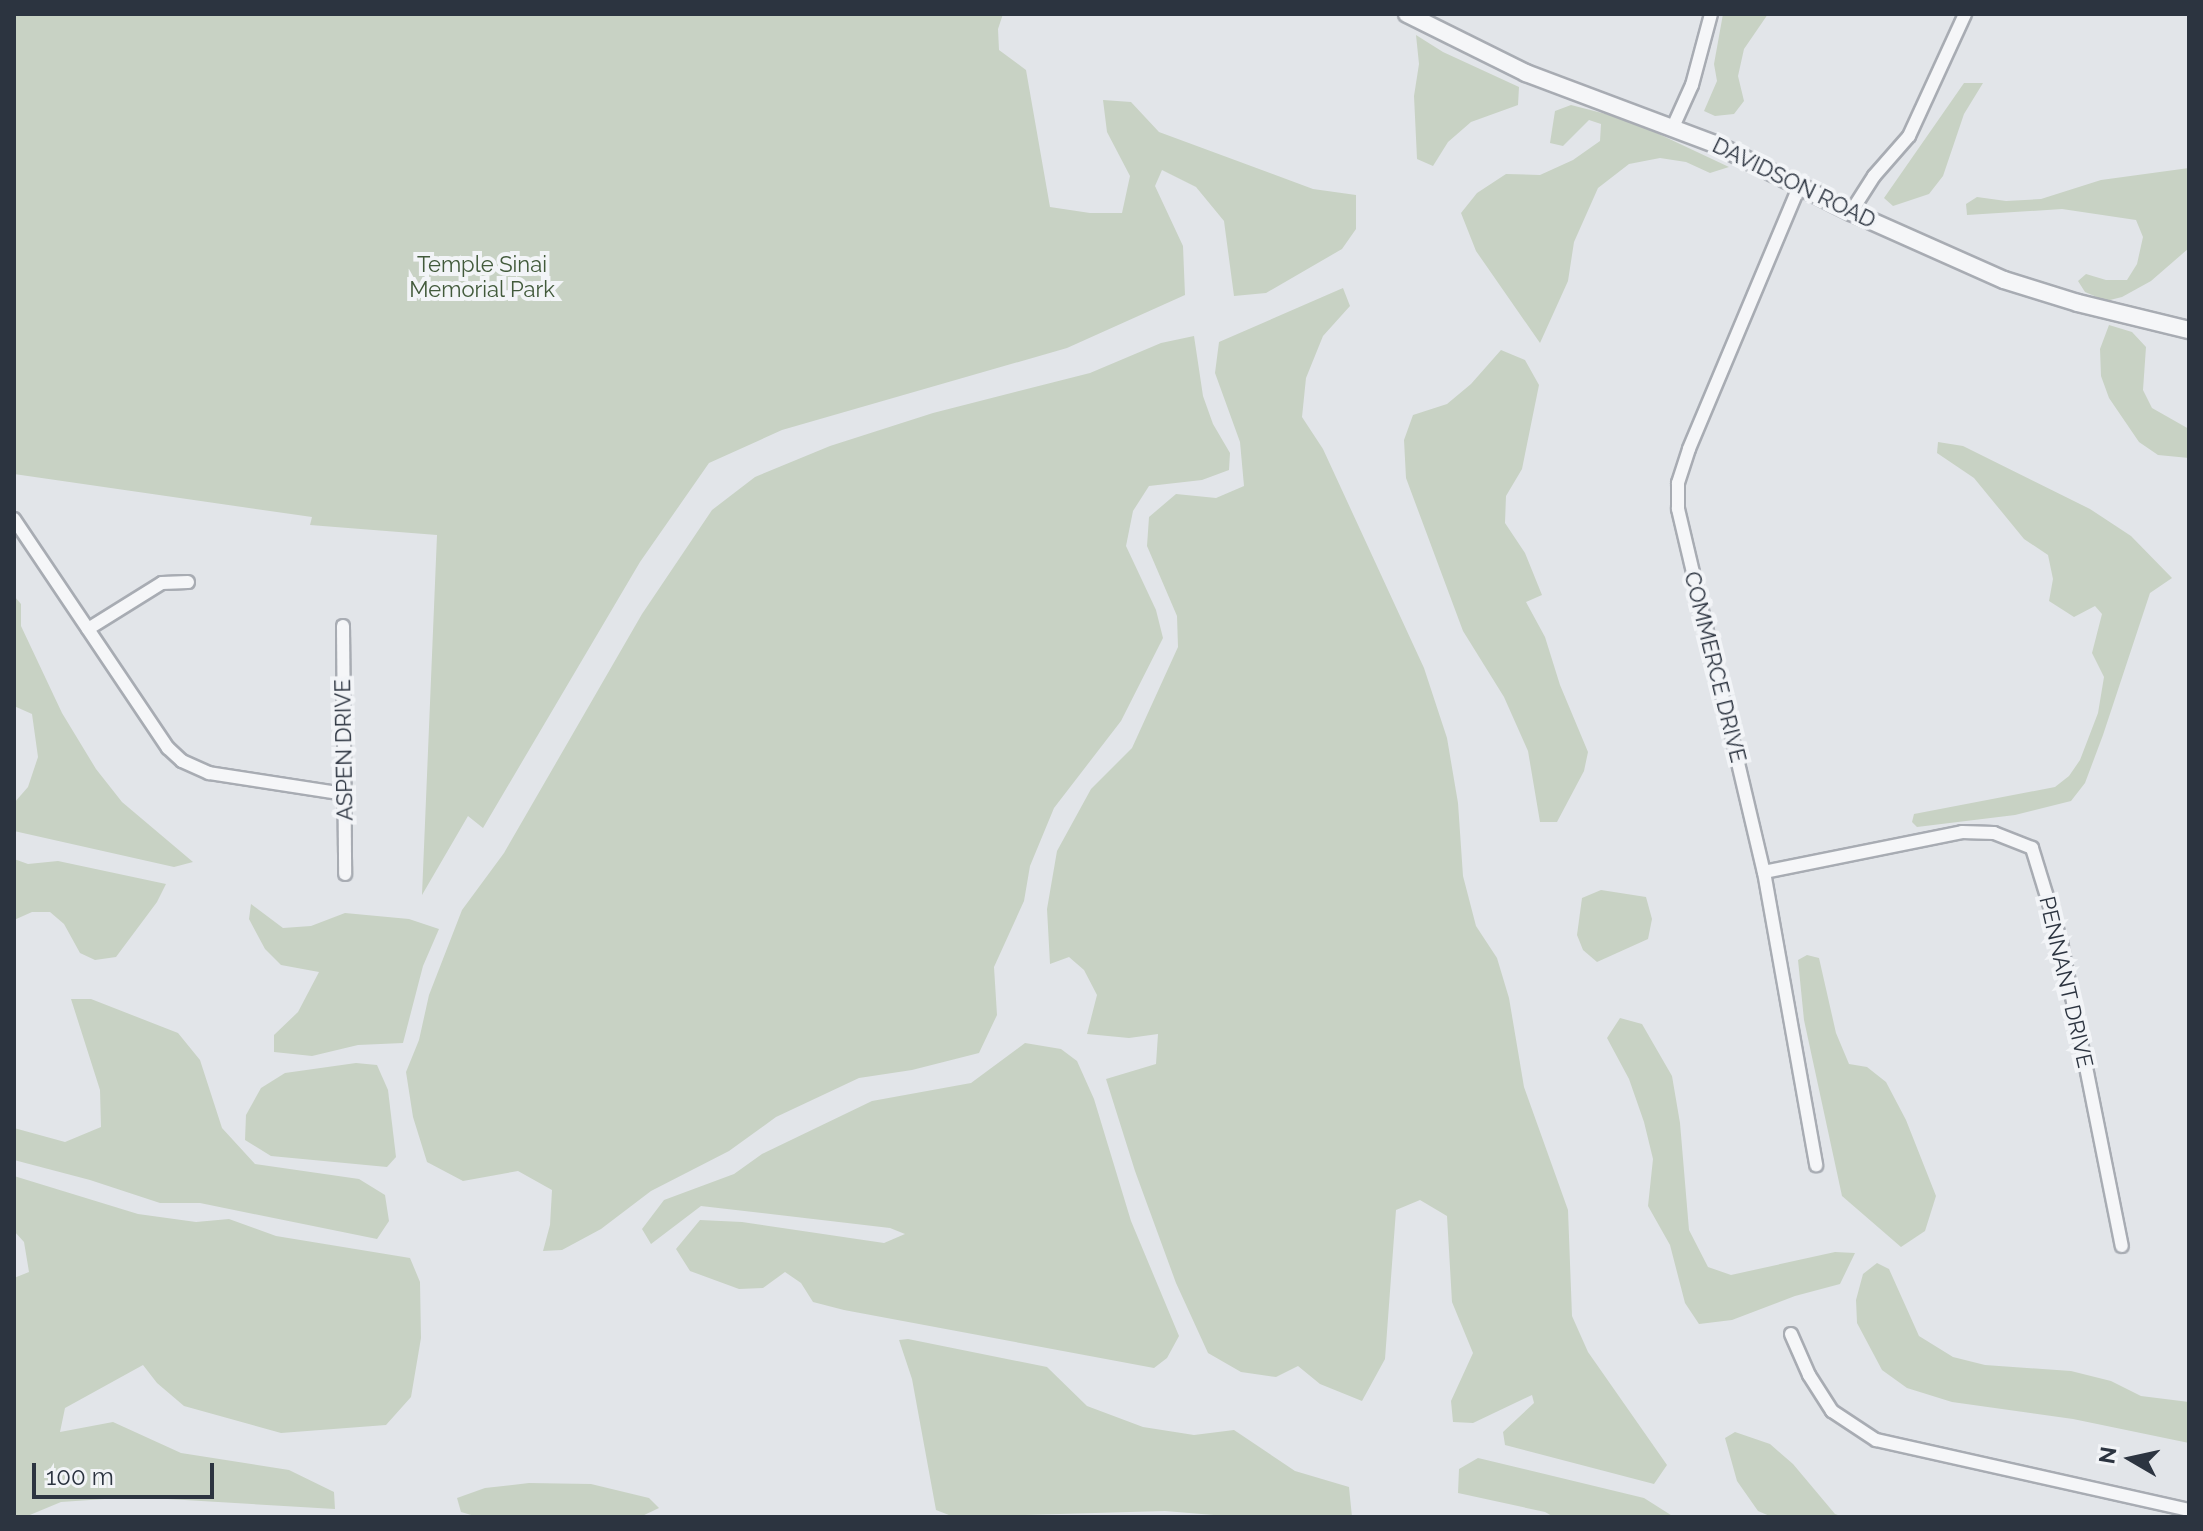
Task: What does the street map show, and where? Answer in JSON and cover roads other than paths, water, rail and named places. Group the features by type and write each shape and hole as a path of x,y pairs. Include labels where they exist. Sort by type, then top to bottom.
{"street":[{"name":"DAVIDSON ROAD","path":"1407,14 1526,73 1673,127 1851,212 2004,280 2078,303 2189,330"},
{"path":"1673,127 1692,85 1711,14"},
{"path":"1851,212 1874,176 1909,136 1965,14"},
{"name":"COMMERCE DRIVE","path":"1799,187 1678,483 1678,509 1764,872 1816,1165"},
{"path":"14,519 168,748 182,761 209,773 344,794"},
{"path":"88,629 162,583 188,582"},
{"name":"ASPEN DRIVE","path":"343,626 345,874"},
{"name":"PENNANT DRIVE","path":"1764,872 1962,832 1994,833 2032,848 2061,942 2122,1246"},
{"path":"1791,1334 1809,1375 1832,1411 1876,1440 2189,1510"}],"park label":[{"name":"Temple Sinai Memorial Park","path":"482,276"}]}
